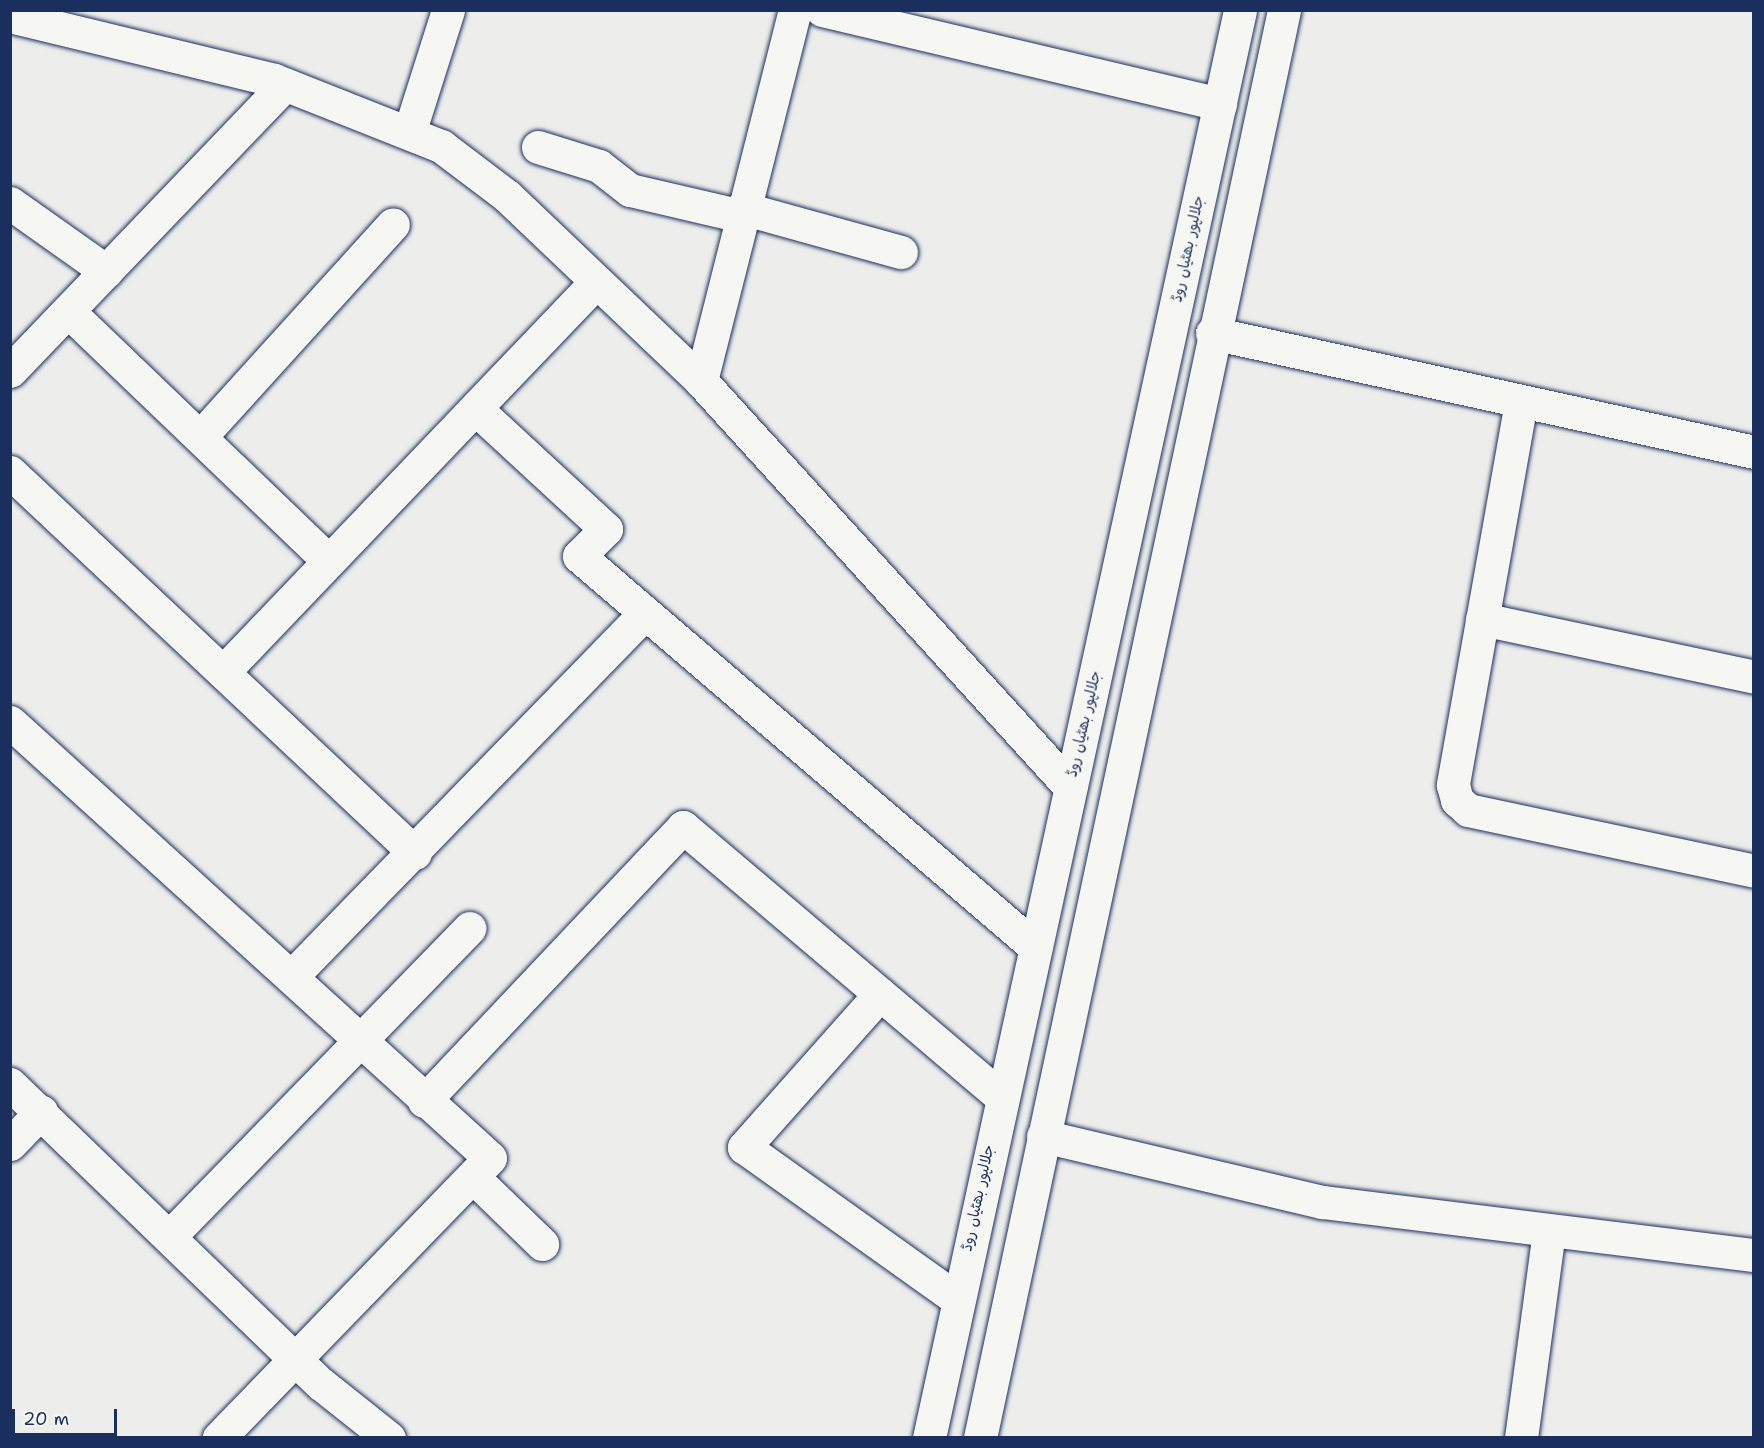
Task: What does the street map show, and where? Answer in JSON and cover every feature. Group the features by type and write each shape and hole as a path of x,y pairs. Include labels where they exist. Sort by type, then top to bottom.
{"street":[{"path":"410,130 448,10"},
{"path":"701,381 795,10"},
{"path":"822,10 1220,104"},
{"name":"جلالپور بھٹیاں روڈ","path":"929,1437 956,1298 1240,10"},
{"path":"980,1437 1212,333 1284,10"},
{"path":"10,16 98,22 285,84 410,130 441,146 507,196 701,381 1070,787"},
{"path":"10,371 285,84"},
{"path":"538,147 599,166 630,190 742,212 901,252"},
{"path":"10,203 106,271"},
{"path":"200,437 393,224"},
{"path":"223,672 596,282"},
{"path":"69,311 329,561"},
{"path":"1212,333 1754,452"},
{"path":"1521,402 1453,784 1457,800 1468,810 1754,871"},
{"path":"476,409 606,529 579,556 643,615 1035,947"},
{"path":"10,472 415,853"},
{"path":"291,977 415,853 643,615"},
{"path":"1482,619 1754,677"},
{"path":"10,722 424,1101 490,1158 474,1178 219,1437"},
{"path":"424,1101 682,827 1001,1097"},
{"path":"170,1237 470,928"},
{"path":"880,994 744,1147 956,1298"},
{"path":"10,1084 296,1360 389,1437"},
{"path":"10,1144 41,1112"},
{"path":"1043,1136 1322,1202 1549,1232 1754,1255"},
{"path":"474,1178 542,1244"},
{"path":"1521,1437 1549,1232"}]}
